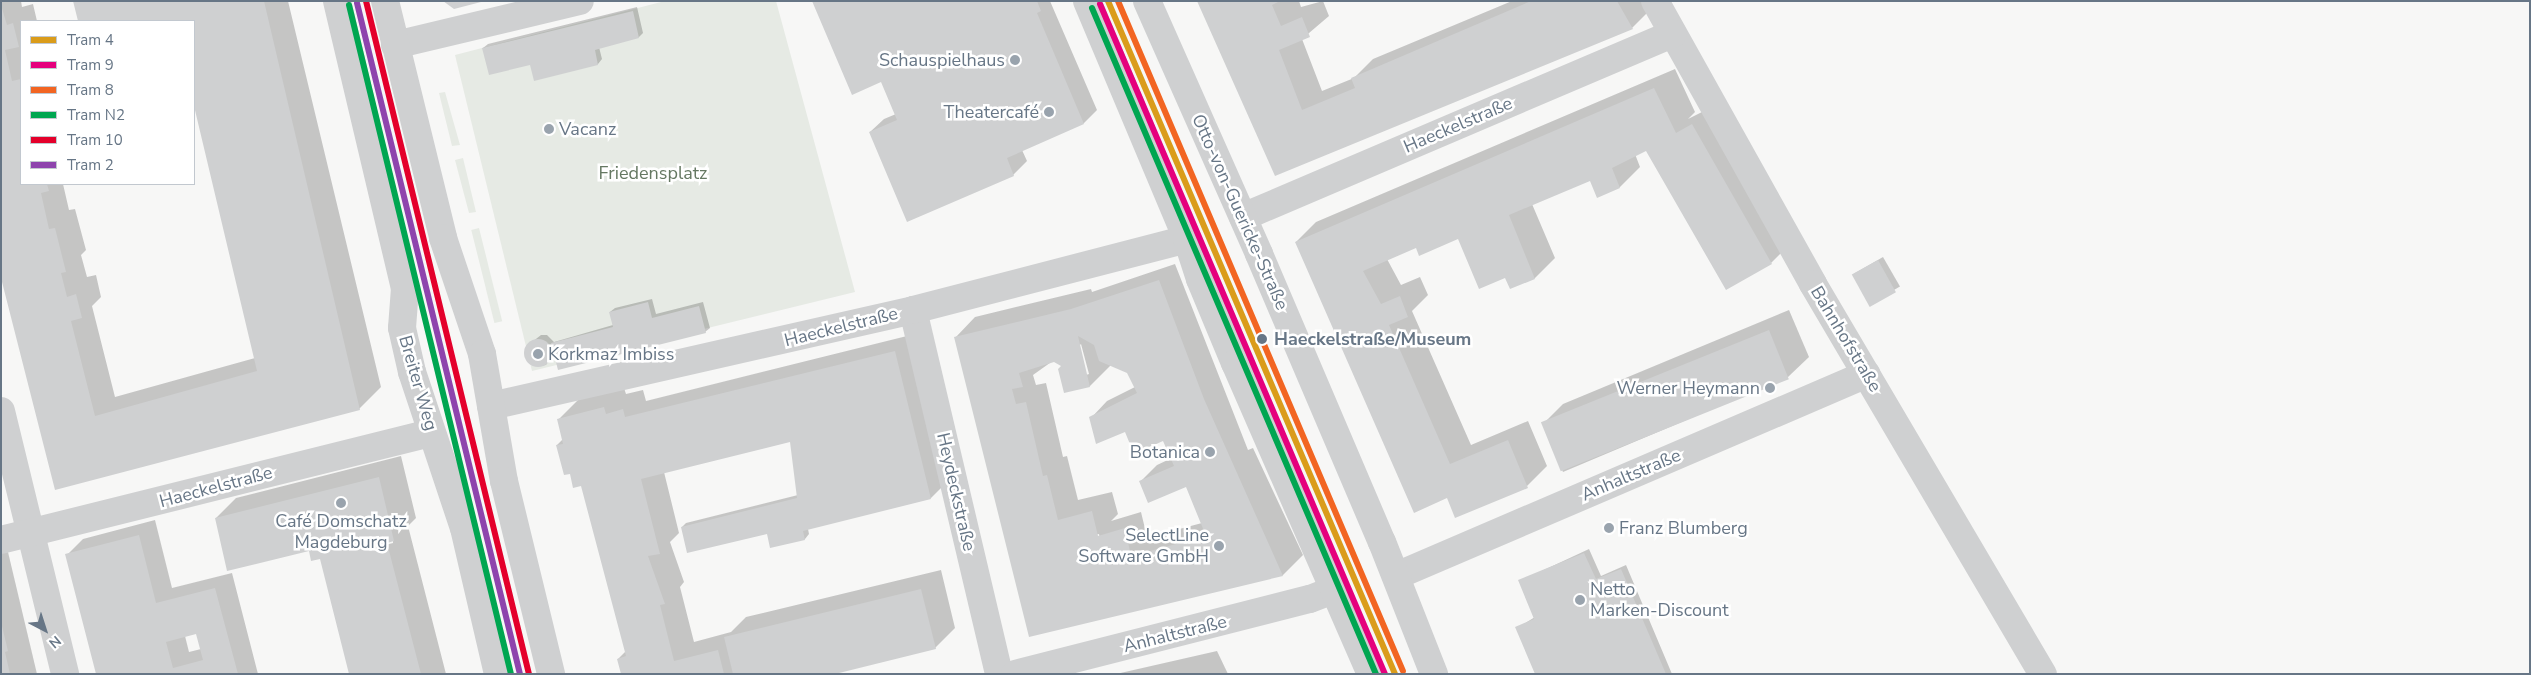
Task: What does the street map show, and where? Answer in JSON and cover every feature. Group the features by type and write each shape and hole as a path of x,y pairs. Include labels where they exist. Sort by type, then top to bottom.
{"street":[{"name":"Breiter Weg","path":"337,1 406,288 402,328 431,433 464,528 498,674"},
{"path":"385,1 445,246 482,354 504,481 551,674"},
{"path":"395,44 580,1"},
{"path":"1087,1 1187,239 1207,296 1371,674"},
{"name":"Otto-von-Guericke-Straße","path":"1147,1 1243,216 1396,576 1434,674"},
{"name":"Bahnhofstraße","path":"1655,1 1867,374 2043,674"},
{"name":"Haeckelstraße","path":"1243,216 1673,34"},
{"name":"Haeckelstraße","path":"492,406 913,310 1187,239"},
{"name":"Heydeckstraße","path":"913,310 999,674"},
{"name":"Anhaltstraße","path":"1396,576 1867,374"},
{"path":"1,411 65,674"},
{"name":"Haeckelstraße","path":"1,540 431,433"},
{"name":"Anhaltstraße","path":"1015,674 1310,600 1334,590"}],"green space":[{"name":"Friedensplatz","path":"665,1 776,1 855,292 532,371 455,55"},
{"path":"445,92 460,145 452,146 439,93"},
{"path":"463,158 476,212 469,213 455,160"},
{"path":"479,228 502,321 494,323 471,230"}],"building":[{"path":"73,1 264,1 360,410 55,490 1,278 1,5 7,25 13,23 19,47 5,50 12,81 20,79 20,185 47,185 49,191 41,193 49,229 55,228 66,272 61,273 67,297 76,294 82,318 71,321 95,416 257,371 195,110 195,20 78,20"},
{"path":"443,1 481,1 481,2 454,9"},
{"path":"812,1 1037,1 1041,11 1037,13 1084,124 1007,158 1014,176 907,222 869,132 897,120 881,82 852,95"},
{"path":"1197,1 1280,1 1272,5 1281,26 1302,17 1310,37 1279,50 1302,110 1355,88 1351,78 1531,1 1617,1 1633,29 1275,176"},
{"path":"633,11 639,38 595,50 598,65 534,81 530,65 489,75 482,48"},
{"path":"1654,88 1676,133 1692,124 1772,264 1726,290 1646,151 1612,168 1620,188 1597,198 1590,181 1509,215 1535,279 1510,289 1505,278 1479,289 1458,239 1419,256 1416,248 1363,271 1381,304 1400,296 1408,317 1389,325 1450,464 1508,440 1528,488 1455,518 1447,498 1414,513 1295,242"},
{"path":"1878,260 1896,292 1870,307 1852,275"},
{"path":"1159,280 1204,399 1283,576 1029,637 954,337 1071,309","holes":["1078,336 1094,345 1099,361 1127,373 1137,393 1089,417 1096,444 1125,432 1134,454 1163,441 1174,466 1139,481 1148,503 1186,487 1206,536 1131,556 1125,528 1098,536 1092,511 1058,520 1047,475 1043,476 1026,402 1016,404 1012,389 1023,387 1019,373 1054,362 1061,366 1058,369 1064,393 1090,387"]},
{"path":"648,302 652,318 699,306 706,333 558,370 551,343 613,327 609,312"},
{"path":"1769,330 1789,379 1561,471 1541,422"},
{"name":"Korkmaz Imbiss","path":"538,339 548,343 552,353 548,363 538,367 528,363 524,353 528,343"},
{"path":"895,351 931,499 803,531 805,540 770,548 767,534 687,553 681,527 797,498 790,442 641,479 660,554 648,556 665,604 660,605 674,661 718,650 724,674 621,674 617,659 626,656 581,486 573,488 570,474 564,475 556,445 563,444 557,419 604,407 606,414 623,409 625,417"},
{"path":"379,477 394,541 387,543 421,674 349,674 320,559 311,561 309,551 227,571 215,518"},
{"path":"139,535 156,603 215,588 238,674 96,674 65,554","holes":["196,634 203,660 173,668 166,642"]},
{"name":"Netto Marken-Discount","path":"1584,553 1596,579 1621,569 1666,674 1535,674 1515,627 1534,619 1518,580"},
{"path":"921,589 936,649 835,674 733,674 724,637"},
{"path":"2,626 8,651 5,652 10,674 1,674"}],"tram line":[{"name":"10","path":"366,1 529,674"},
{"name":"4","path":"1108,1 1395,674"},
{"name":"8","path":"1118,1 1403,671"},
{"name":"2","path":"357,3 520,674"},
{"name":"9","path":"1100,4 1385,674"},
{"name":"N2","path":"349,5 511,674"},
{"name":"N2","path":"1092,8 1376,674"}],"place":[{"name":"Schauspielhaus","path":"1015,60"},
{"name":"Theatercafé","path":"1049,112"},
{"name":"Vacanz","path":"549,129"},
{"name":"Haeckelstraße/Museum","path":"1262,339"},
{"name":"Korkmaz Imbiss","path":"538,354"},
{"name":"Werner Heymann","path":"1770,388"},
{"name":"Botanica","path":"1210,452"},
{"name":"Café Domschatz Magdeburg","path":"341,503"},
{"name":"Franz Blumberg","path":"1609,528"},
{"name":"SelectLine Software GmbH","path":"1219,546"},
{"name":"Netto Marken-Discount","path":"1580,600"}]}
